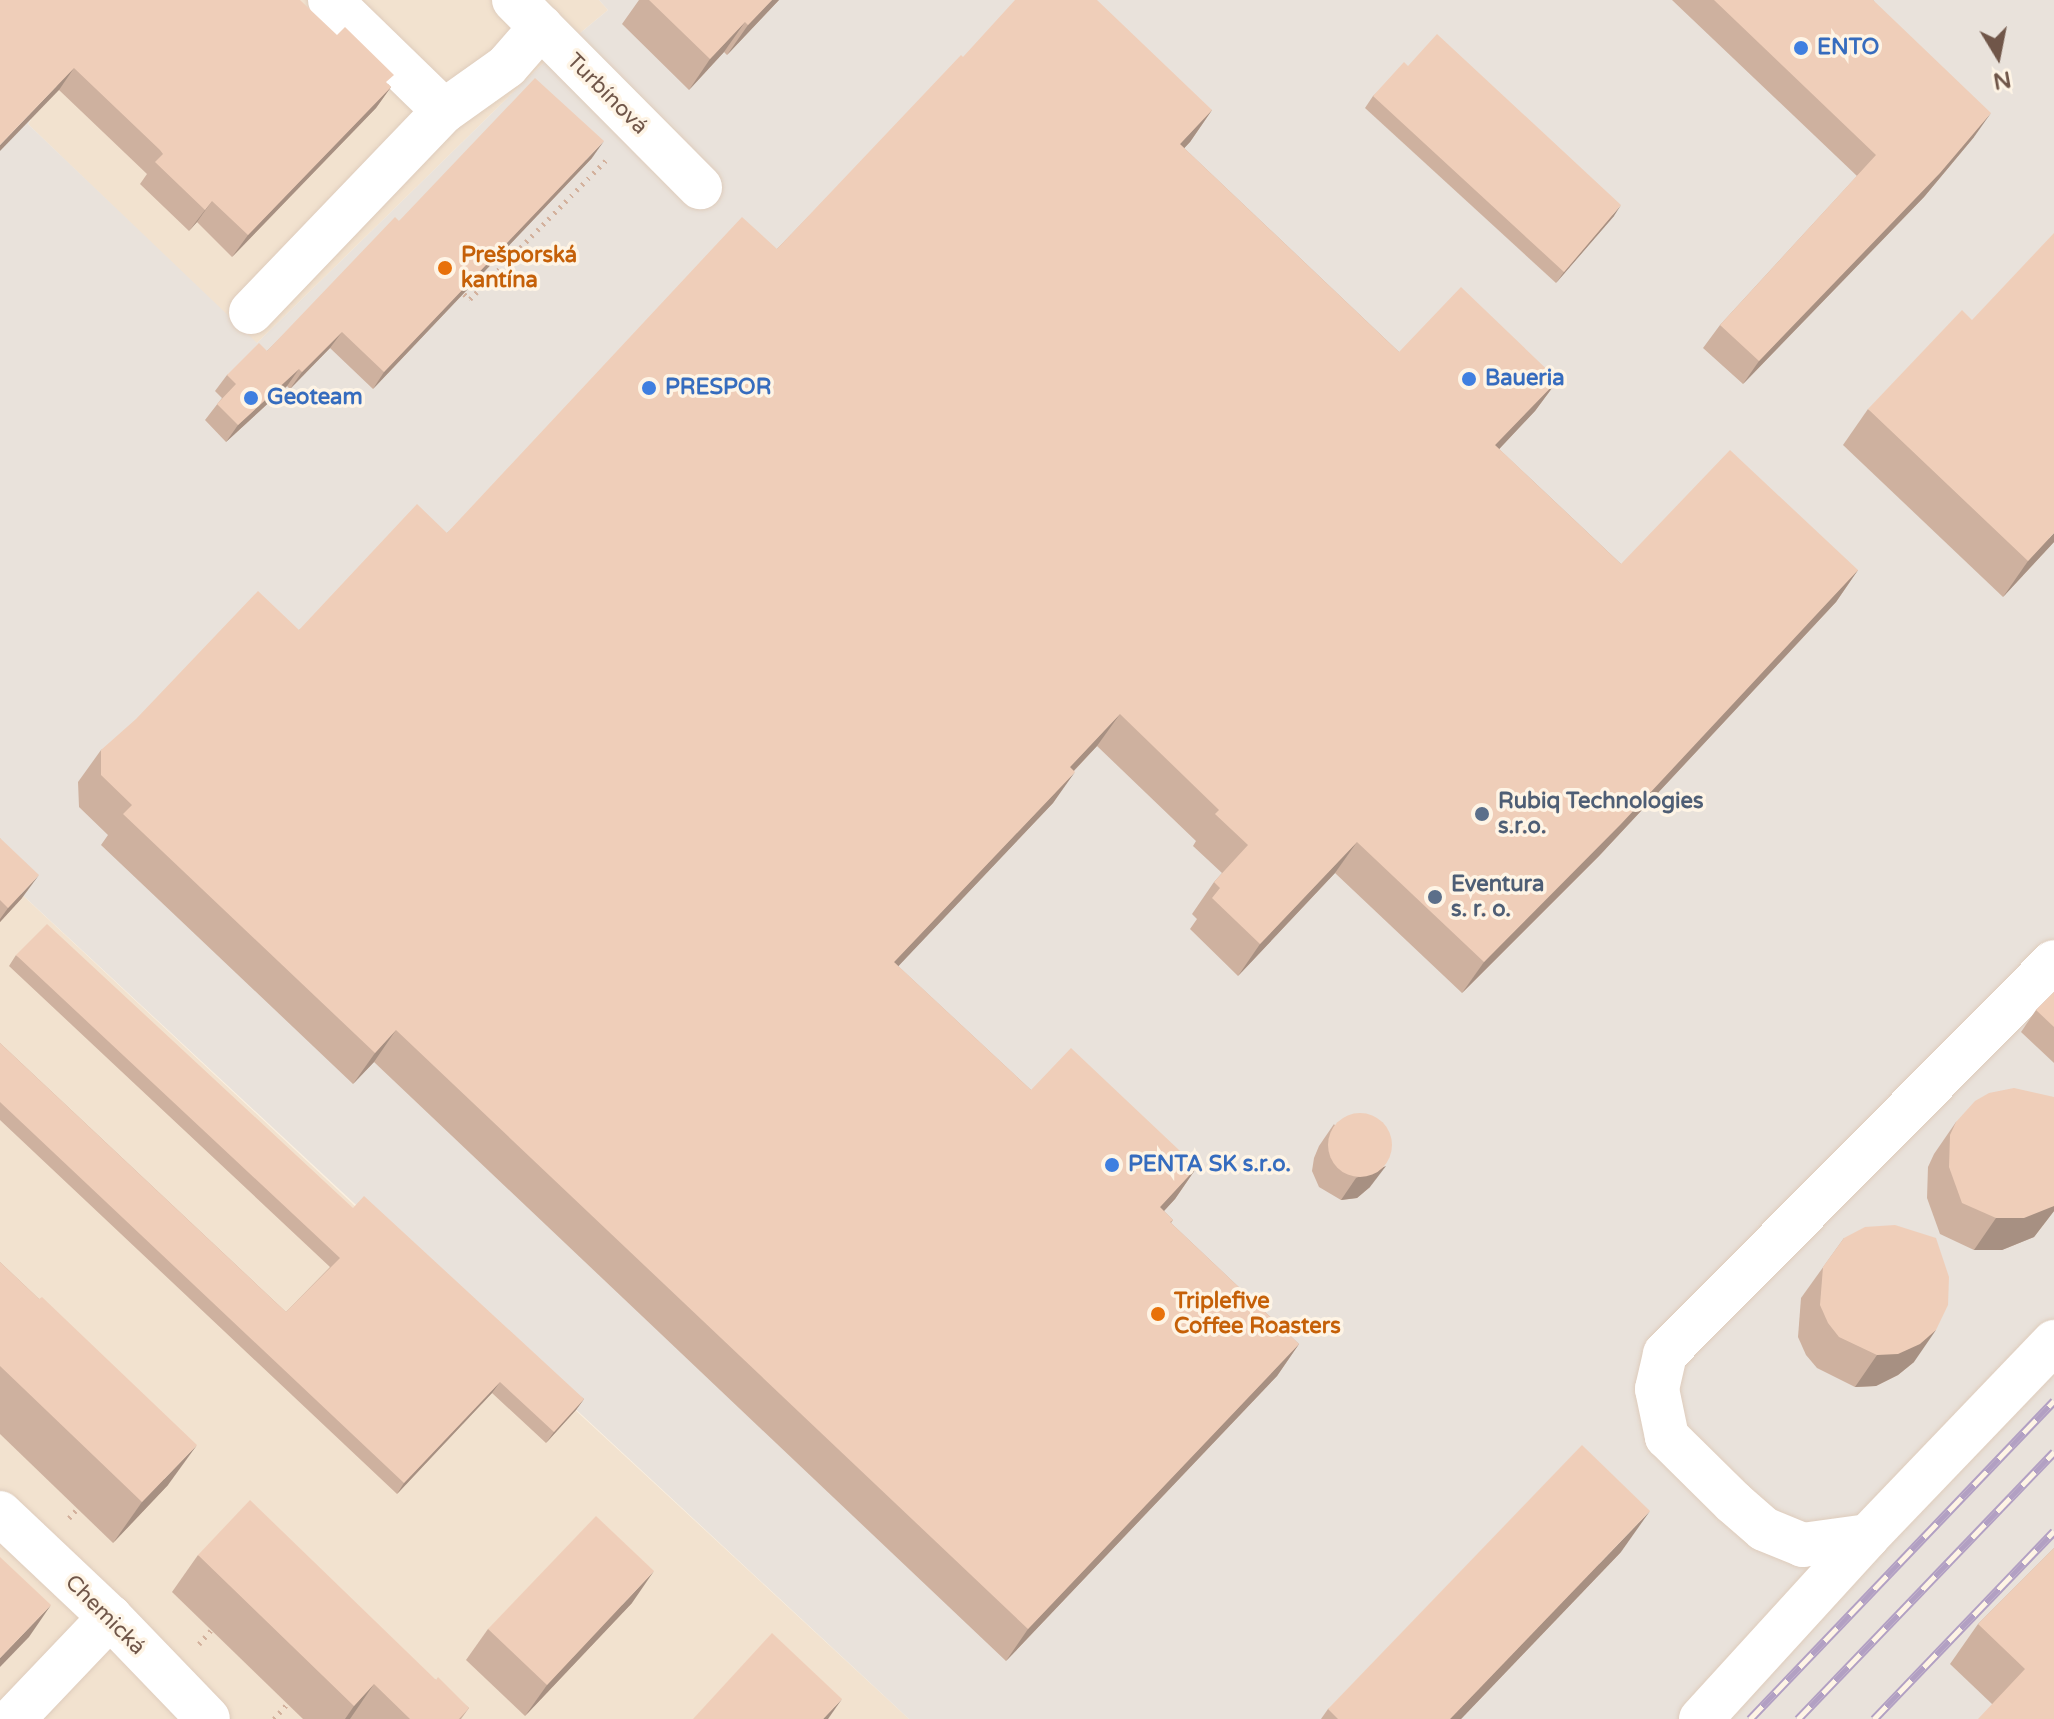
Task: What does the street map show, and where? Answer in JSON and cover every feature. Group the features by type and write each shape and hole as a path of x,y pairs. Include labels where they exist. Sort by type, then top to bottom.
{"street":[{"path":"330,0 444,111"},
{"path":"251,312 444,111 507,66 527,14"},
{"name":"Turbínová","path":"527,14 700,187"},
{"path":"1868,1536 1803,1545 1764,1529 1733,1502 1667,1437 1657,1389 1665,1354 2054,962"},
{"path":"1701,1719 1868,1536 2054,1342"},
{"name":"Chemická","path":"0,1513 110,1617 208,1719"},
{"path":"13,1719 110,1617"}],"path":[{"path":"464,294 470,299 606,161 595,150"},
{"path":"274,1719 287,1704"}],"shaded area":[{"path":"0,0 599,0 608,10 539,67 256,344 28,124 31,120"},
{"path":"599,0 2054,0 2054,1719 909,1719 0,874 0,91 31,119 28,124 257,343 539,67 608,10"},
{"path":"0,874 356,1207 909,1719 0,1719"}],"building":[{"path":"0,0 300,0 337,35 345,27 394,75 386,82 391,87 248,235 212,201 205,210 155,162 163,154 160,150 74,68 0,145"},
{"path":"649,0 772,0 748,25 745,22 710,59"},
{"path":"1015,0 1097,0 1212,110 1180,144 1399,352 1461,287 1558,380 1495,445 1621,564 1730,450 1858,570 1621,824 1484,962 1357,842 1260,944 1212,898 1220,888 1214,882 1248,845 1215,814 1219,810 1120,714 1070,767 1075,772 894,962 1031,1090 1071,1048 1197,1167 1160,1207 1173,1220 1170,1222 1299,1344 1028,1629 396,1030 375,1053 123,814 132,805 101,775 101,750 136,719 258,591 299,630 417,504 447,533 742,217 777,249"},
{"path":"1714,0 1873,0 1991,113 1940,173 1759,361 1720,325 1876,155"},
{"path":"1437,34 1621,205 1564,272 1373,96 1404,62 1408,66"},
{"path":"535,78 604,141 384,372 342,332 302,372 299,369 238,425 217,404 236,384 227,375 259,343 267,351 395,217 399,221"},
{"path":"2054,233 2054,533 2028,561 1868,409 1962,310 1972,320"},
{"path":"0,838 39,875 8,908 0,900"},
{"path":"47,924 353,1208 364,1196 584,1399 554,1432 500,1382 404,1483 0,1102 0,1043 286,1312 340,1258 16,955"},
{"path":"2054,992 2054,1027 2036,1010"},
{"path":"2014,1088 2054,1097 2054,1206 2024,1218 1996,1218 1962,1203 1949,1167 1950,1135 1956,1122 1975,1101 1989,1093"},
{"path":"1360,1113 1372,1115 1383,1122 1390,1133 1390,1157 1383,1168 1372,1175 1360,1177 1348,1175 1337,1168 1330,1157 1328,1145 1330,1133 1337,1122 1348,1115"},
{"path":"1895,1225 1936,1238 1949,1277 1948,1305 1936,1330 1920,1344 1898,1354 1877,1355 1839,1337 1828,1323 1820,1305 1823,1267 1844,1238 1865,1227"},
{"path":"0,1262 39,1299 42,1297 197,1445 142,1502 0,1366"},
{"path":"1582,1445 1650,1511 1450,1719 1338,1719 1328,1709"},
{"path":"250,1500 436,1680 438,1677 469,1708 459,1719 410,1719 374,1684 354,1706 198,1555"},
{"path":"596,1516 654,1571 547,1685 488,1629"},
{"path":"2054,1548 2054,1719 1978,1719 2025,1669 1978,1624"},
{"path":"0,1557 51,1605 0,1658"},
{"path":"772,1633 842,1699 823,1719 693,1719"}],"railway":[{"path":"1750,1719 2054,1401"},
{"path":"1798,1719 2054,1452"},
{"path":"1874,1719 2054,1531"}],"place":[{"name":"ENTO","path":"1801,48"},
{"name":"Prešporská kantína","path":"445,268"},
{"name":"Baueria","path":"1469,379"},
{"name":"PRESPOR","path":"649,388"},
{"name":"Geoteam","path":"251,398"},
{"name":"Rubiq Technologies s.r.o.","path":"1482,814"},
{"name":"Eventura s. r. o.","path":"1435,897"},
{"name":"PENTA SK s.r.o.","path":"1112,1165"},
{"name":"Triplefive Coffee Roasters","path":"1158,1314"}]}
